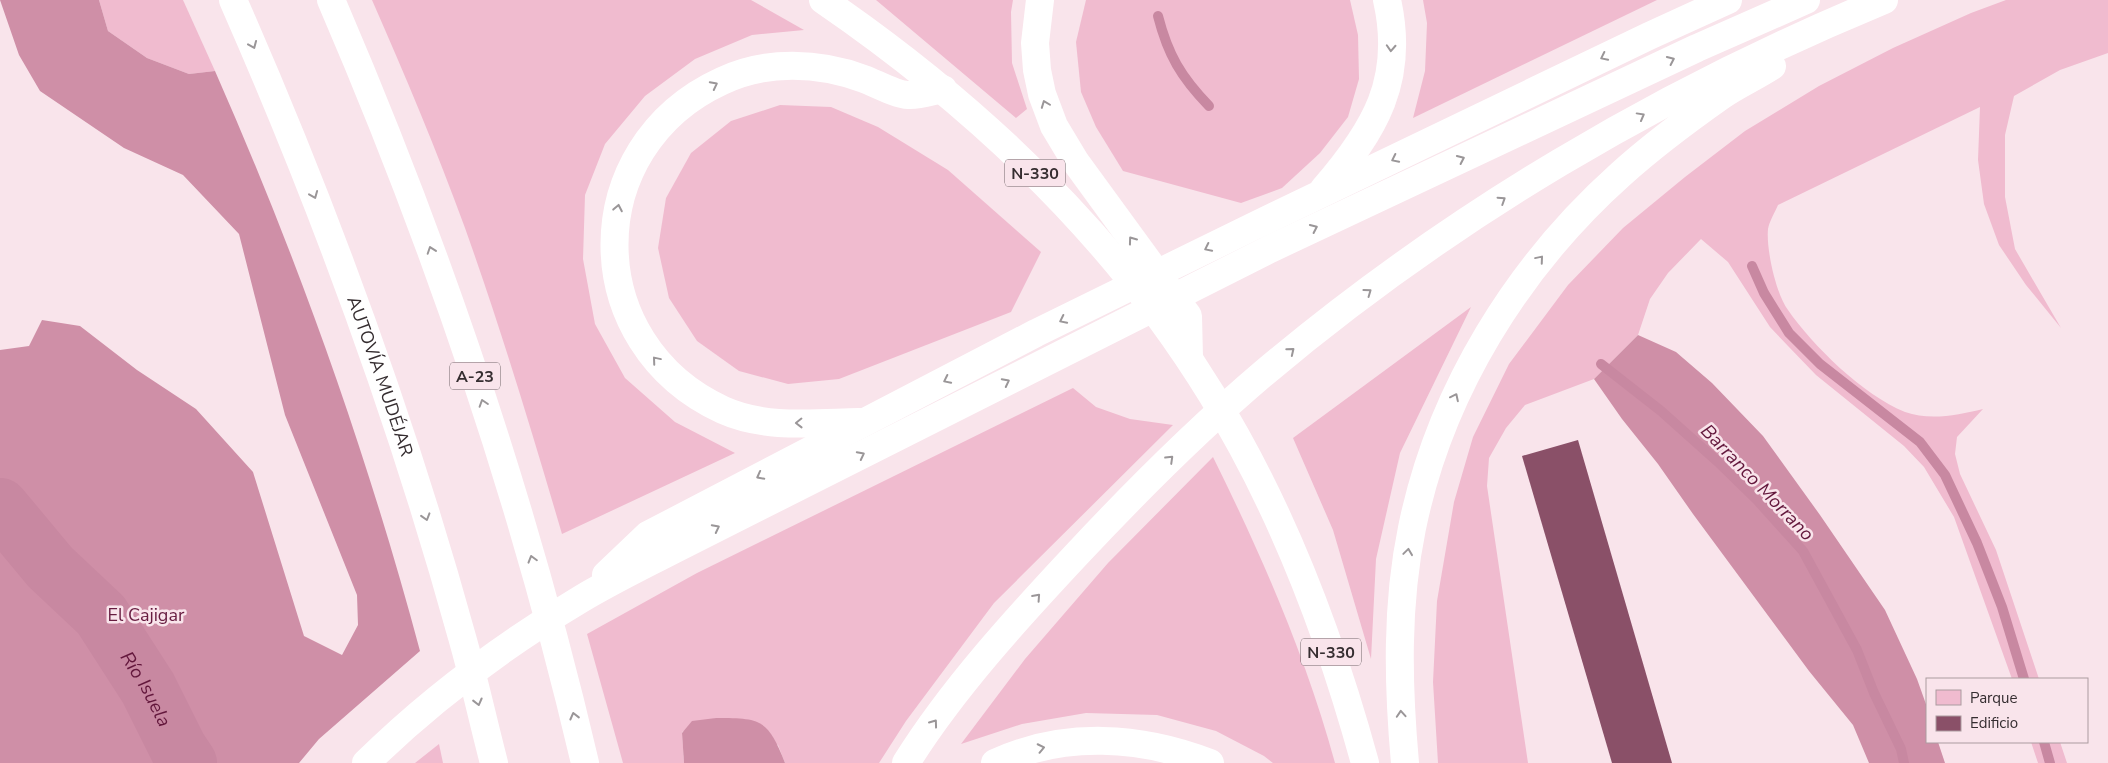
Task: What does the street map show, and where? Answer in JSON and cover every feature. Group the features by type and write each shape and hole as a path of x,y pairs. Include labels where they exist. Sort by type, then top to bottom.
{"highway":[{"name":"AUTOVÍA MUDÉJAR","path":"233,0 324,220 364,328 412,470 457,618 494,763"},
{"name":"A-23","path":"331,0 420,218 473,372 536,575 585,763"},
{"name":"N-330","path":"823,0 943,89 1025,163 1076,216 1124,272 1188,358 1238,438 1289,543 1341,682 1365,763"},
{"path":"1040,0 1035,43 1037,70 1042,94 1054,126 1075,160 1188,316 1188,358"},
{"path":"1317,196 1358,148 1374,122 1384,94 1390,68 1392,42 1387,0"},
{"path":"582,598 648,535 865,421 1036,333 1252,226 1728,0"},
{"path":"366,763 416,717 452,688 582,598 673,550 1270,249 1697,48 1806,0"},
{"path":"906,763 946,707 991,650 1038,596 1135,493 1248,387 1328,320 1453,231 1583,148 1718,74 1884,0"},
{"path":"1404,763 1400,707 1400,649 1403,592 1412,527 1431,461 1446,420 1477,353 1505,306 1537,262 1576,218 1621,174 1673,131 1723,95 1768,68 1843,17"},
{"path":"865,421 782,424 751,419 724,411 699,398 676,382 656,362 640,339 627,314 618,287 614,260 614,231 618,204 627,177 640,152 656,129 676,109 698,92 724,80 750,71 778,66 807,66 837,70 907,96 943,89"},
{"path":"995,763 1036,748 1066,742 1096,740 1157,746 1210,763"}],"green space":[{"name":"El Cajigar","path":"0,0 99,0 108,31 147,58 189,74 215,71 275,213 354,430 420,651 319,739 299,763 0,763 0,350 29,346 42,320 80,326 137,370 196,409 253,472 304,636 342,655 358,625 357,595 285,415 239,234 183,175 124,148 40,91 19,55"},
{"path":"99,0 183,0 215,71 189,74 147,58 108,31"},
{"path":"372,0 751,0 804,30 752,35 695,59 645,96 605,144 585,195 583,259 595,324 625,378 675,422 735,453 562,534 516,381 465,228 397,56"},
{"path":"876,0 1013,0 1011,12 1012,63 1027,109 1016,118"},
{"path":"1086,0 1350,0 1358,35 1359,79 1348,117 1320,153 1282,188 1241,203 1123,171 1096,127 1081,92 1076,42"},
{"path":"1423,0 1657,0 1413,118 1425,71 1427,23"},
{"path":"2006,0 2108,0 2108,53 2060,70 2014,96 2005,135 2005,197 2015,249 2061,328 2026,285 1999,245 1984,204 1978,160 1980,107 1778,205 1768,229 1770,259 1776,283 1784,303 1798,324 1840,368 1873,394 1905,412 1915,415 1934,417 1983,409 1957,437 1955,454 1960,474 1996,550 2039,678 2012,678 1954,517 1924,467 1904,446 1816,375 1770,327 1728,262 1701,239 1668,273 1650,299 1638,335 1594,379 1525,405 1506,428 1489,458 1487,486 1528,763 1438,763 1433,682 1437,601 1454,502 1473,437 1509,364 1568,285 1623,228 1745,131 1819,86 1893,48 1971,13"},
{"path":"780,105 831,107 878,127 948,170 1041,252 1011,312 839,379 788,384 739,371 697,341 669,298 658,248 666,198 691,153 731,121"},
{"path":"1471,307 1400,453 1376,559 1371,659 1333,530 1293,438"},
{"path":"1638,335 1676,352 1712,383 1763,436 1885,610 1917,679 1926,704 1926,743 1938,743 1945,763 1869,763 1853,725 1809,671 1594,379"},
{"path":"1073,388 1096,407 1130,419 1173,425 994,603 906,721 879,763 785,763 778,745 716,718 682,732 684,763 623,763 587,634 697,573"},
{"path":"1213,457 1282,607 1311,684 1335,763 1273,763 1264,756 1216,731 1157,715 1086,713 1022,724 961,744 1025,659 1108,563"},
{"path":"716,718 743,719 761,724 768,729 773,737 785,763 684,763 682,733 692,721"},
{"path":"2031,743 2060,743 2067,763 2038,763"},
{"path":"439,744 443,763 415,763"}],"building":[{"path":"1578,440 1672,763 1612,763 1522,456"}],"waterway":[{"name":"Barranco Morrano","path":"1158,16 1166,42 1177,65 1209,106"},
{"path":"1752,266 1764,293 1789,333 1820,364 1920,442 1945,475 1977,543 2002,607 2024,678"},
{"name":"Barranco Morrano","path":"1601,364 1661,411 1718,462 1757,500 1803,551 1857,650 1874,693 1901,749 1904,763"},
{"name":"Río Isuela","path":"0,507 50,567 101,615 148,688 178,748 188,763"},
{"path":"2044,743 2050,763"}]}
